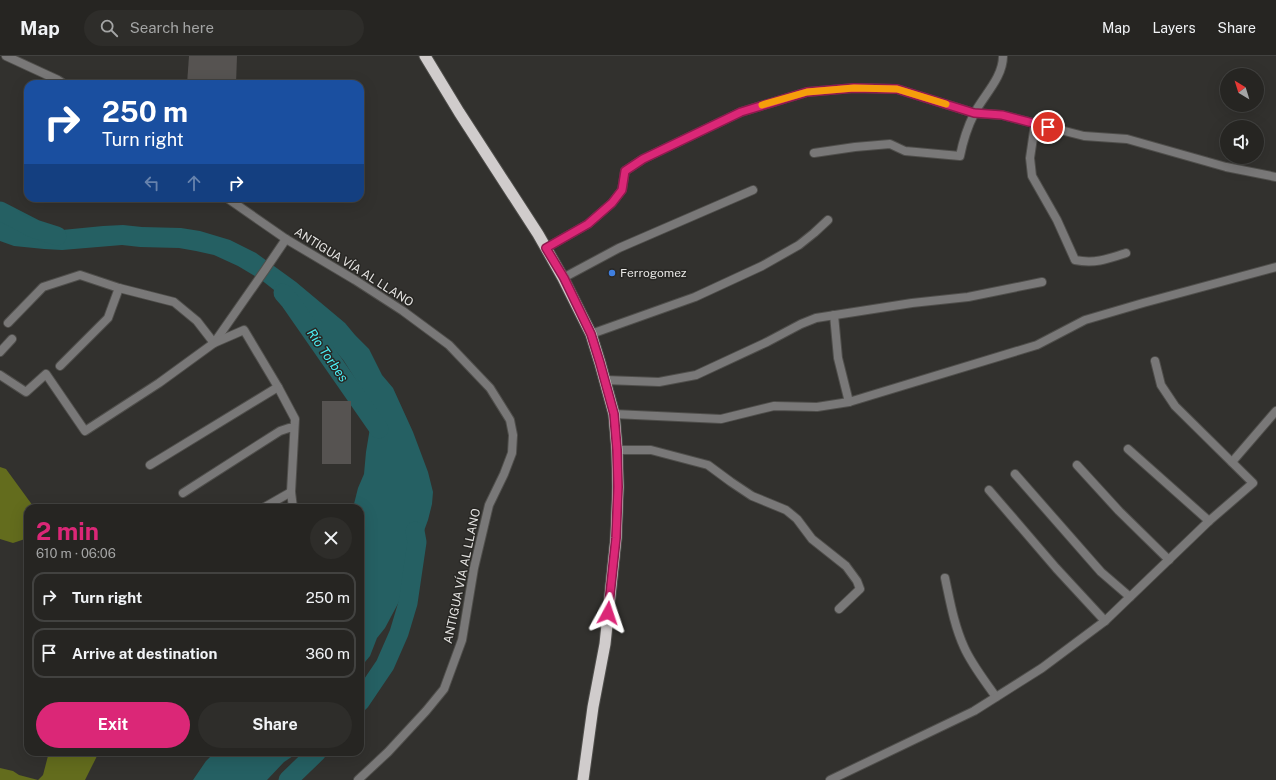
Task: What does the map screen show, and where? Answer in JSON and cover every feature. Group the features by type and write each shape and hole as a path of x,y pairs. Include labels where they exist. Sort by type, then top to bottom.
{"highway":[{"path":"425,56 458,112 564,278 591,334 614,414 618,487 616,538 605,644 593,707 583,780"}],"street":[{"path":"6,56 58,80"},
{"path":"814,153 890,144 905,150 960,156 964,136 974,113 996,79 1003,56"},
{"path":"546,248 588,224 612,203 622,190 625,171 643,159 741,112 807,92 854,88 897,89 974,113 1002,115 1084,136 1127,139 1226,167 1276,177"},
{"path":"1035,124 1030,158 1032,176 1057,220 1075,260 1098,262 1126,253"},
{"path":"564,278 619,248 753,190"},
{"name":"ANTIGUA VÍA AL LLANO","path":"233,202 286,239 355,280 403,311 449,345 490,388 510,420 513,435 512,453 490,505 474,568 462,640 444,689 388,752 358,780"},
{"path":"591,334 694,297 762,266 799,245 828,220"},
{"path":"214,343 286,239"},
{"path":"614,414 721,420 774,406 817,407 849,402 1037,345 1084,320 1143,302 1276,267"},
{"path":"8,323 44,287 80,275 119,288 174,302 197,321 214,343"},
{"path":"605,380 659,382 696,376 816,318 912,303 968,297 1042,282"},
{"path":"60,366 108,318 119,288"},
{"path":"834,315 838,358 849,402"},
{"path":"0,375 26,392 46,374 85,431 159,384 214,343 244,330 295,419 291,492 292,504"},
{"path":"0,352 12,339"},
{"path":"830,780 974,710 1042,668 1105,621 1209,521 1253,483 1175,406 1161,384 1155,361"},
{"path":"150,465 278,387"},
{"path":"1232,462 1276,411"},
{"path":"183,493 280,431 294,428"},
{"path":"1128,449 1209,521"},
{"path":"617,450 651,450 708,465 730,482 752,496 786,510 797,520 812,540 846,566 860,589 838,609"},
{"path":"1076,466 1169,560"},
{"path":"1015,474 1101,572 1130,597"},
{"path":"988,490 1056,568 1105,621"},
{"path":"269,504 291,492"},
{"path":"945,578 954,620 964,647 977,671 996,697"}],"green space":[{"path":"0,467 6,469 32,504 24,504 24,539 13,543 0,539"},
{"path":"48,756 97,756 85,780 38,780 43,775"},
{"path":"0,768 13,771 19,775 38,780 0,780"}],"water":[{"path":"0,219 18,226 45,229 62,230 123,225 181,228 200,231 230,240 256,253 296,282 345,323 369,349 382,375 393,388 413,432 428,472 433,492 428,520 405,577 401,598 385,628 377,638 370,656 364,663 364,504 354,504 358,488 364,474 370,428 359,385 344,361 313,325 283,297 260,279 238,266 214,255 179,248 122,245 62,250 44,249 14,246 0,241"},
{"path":"211,756 293,756 284,762 267,780 193,780"}],"building":[{"path":"189,56 237,56 236,80 187,80"},
{"path":"322,401 351,401 351,464 322,464"}],"waterway":[{"name":"Río Torbes","path":"0,211 35,229 57,236"},
{"name":"Río Torbes","path":"283,293 379,429"},
{"name":"Río Torbes","path":"364,696 385,665 399,633 408,603 417,542 415,531"},
{"name":"Río Torbes","path":"288,780 313,756"}],"slow traffic":[{"path":"762,105 807,92 854,88 897,89 946,104"}],"place":[{"name":"Ferrogomez","path":"612,273"}],"route":[{"path":"608,613 616,538 618,487 614,414 591,334 564,278 546,248 588,224 612,203 622,190 625,171 643,159 741,112 807,92 854,88 897,89 974,113 1002,115 1048,127"}]}
